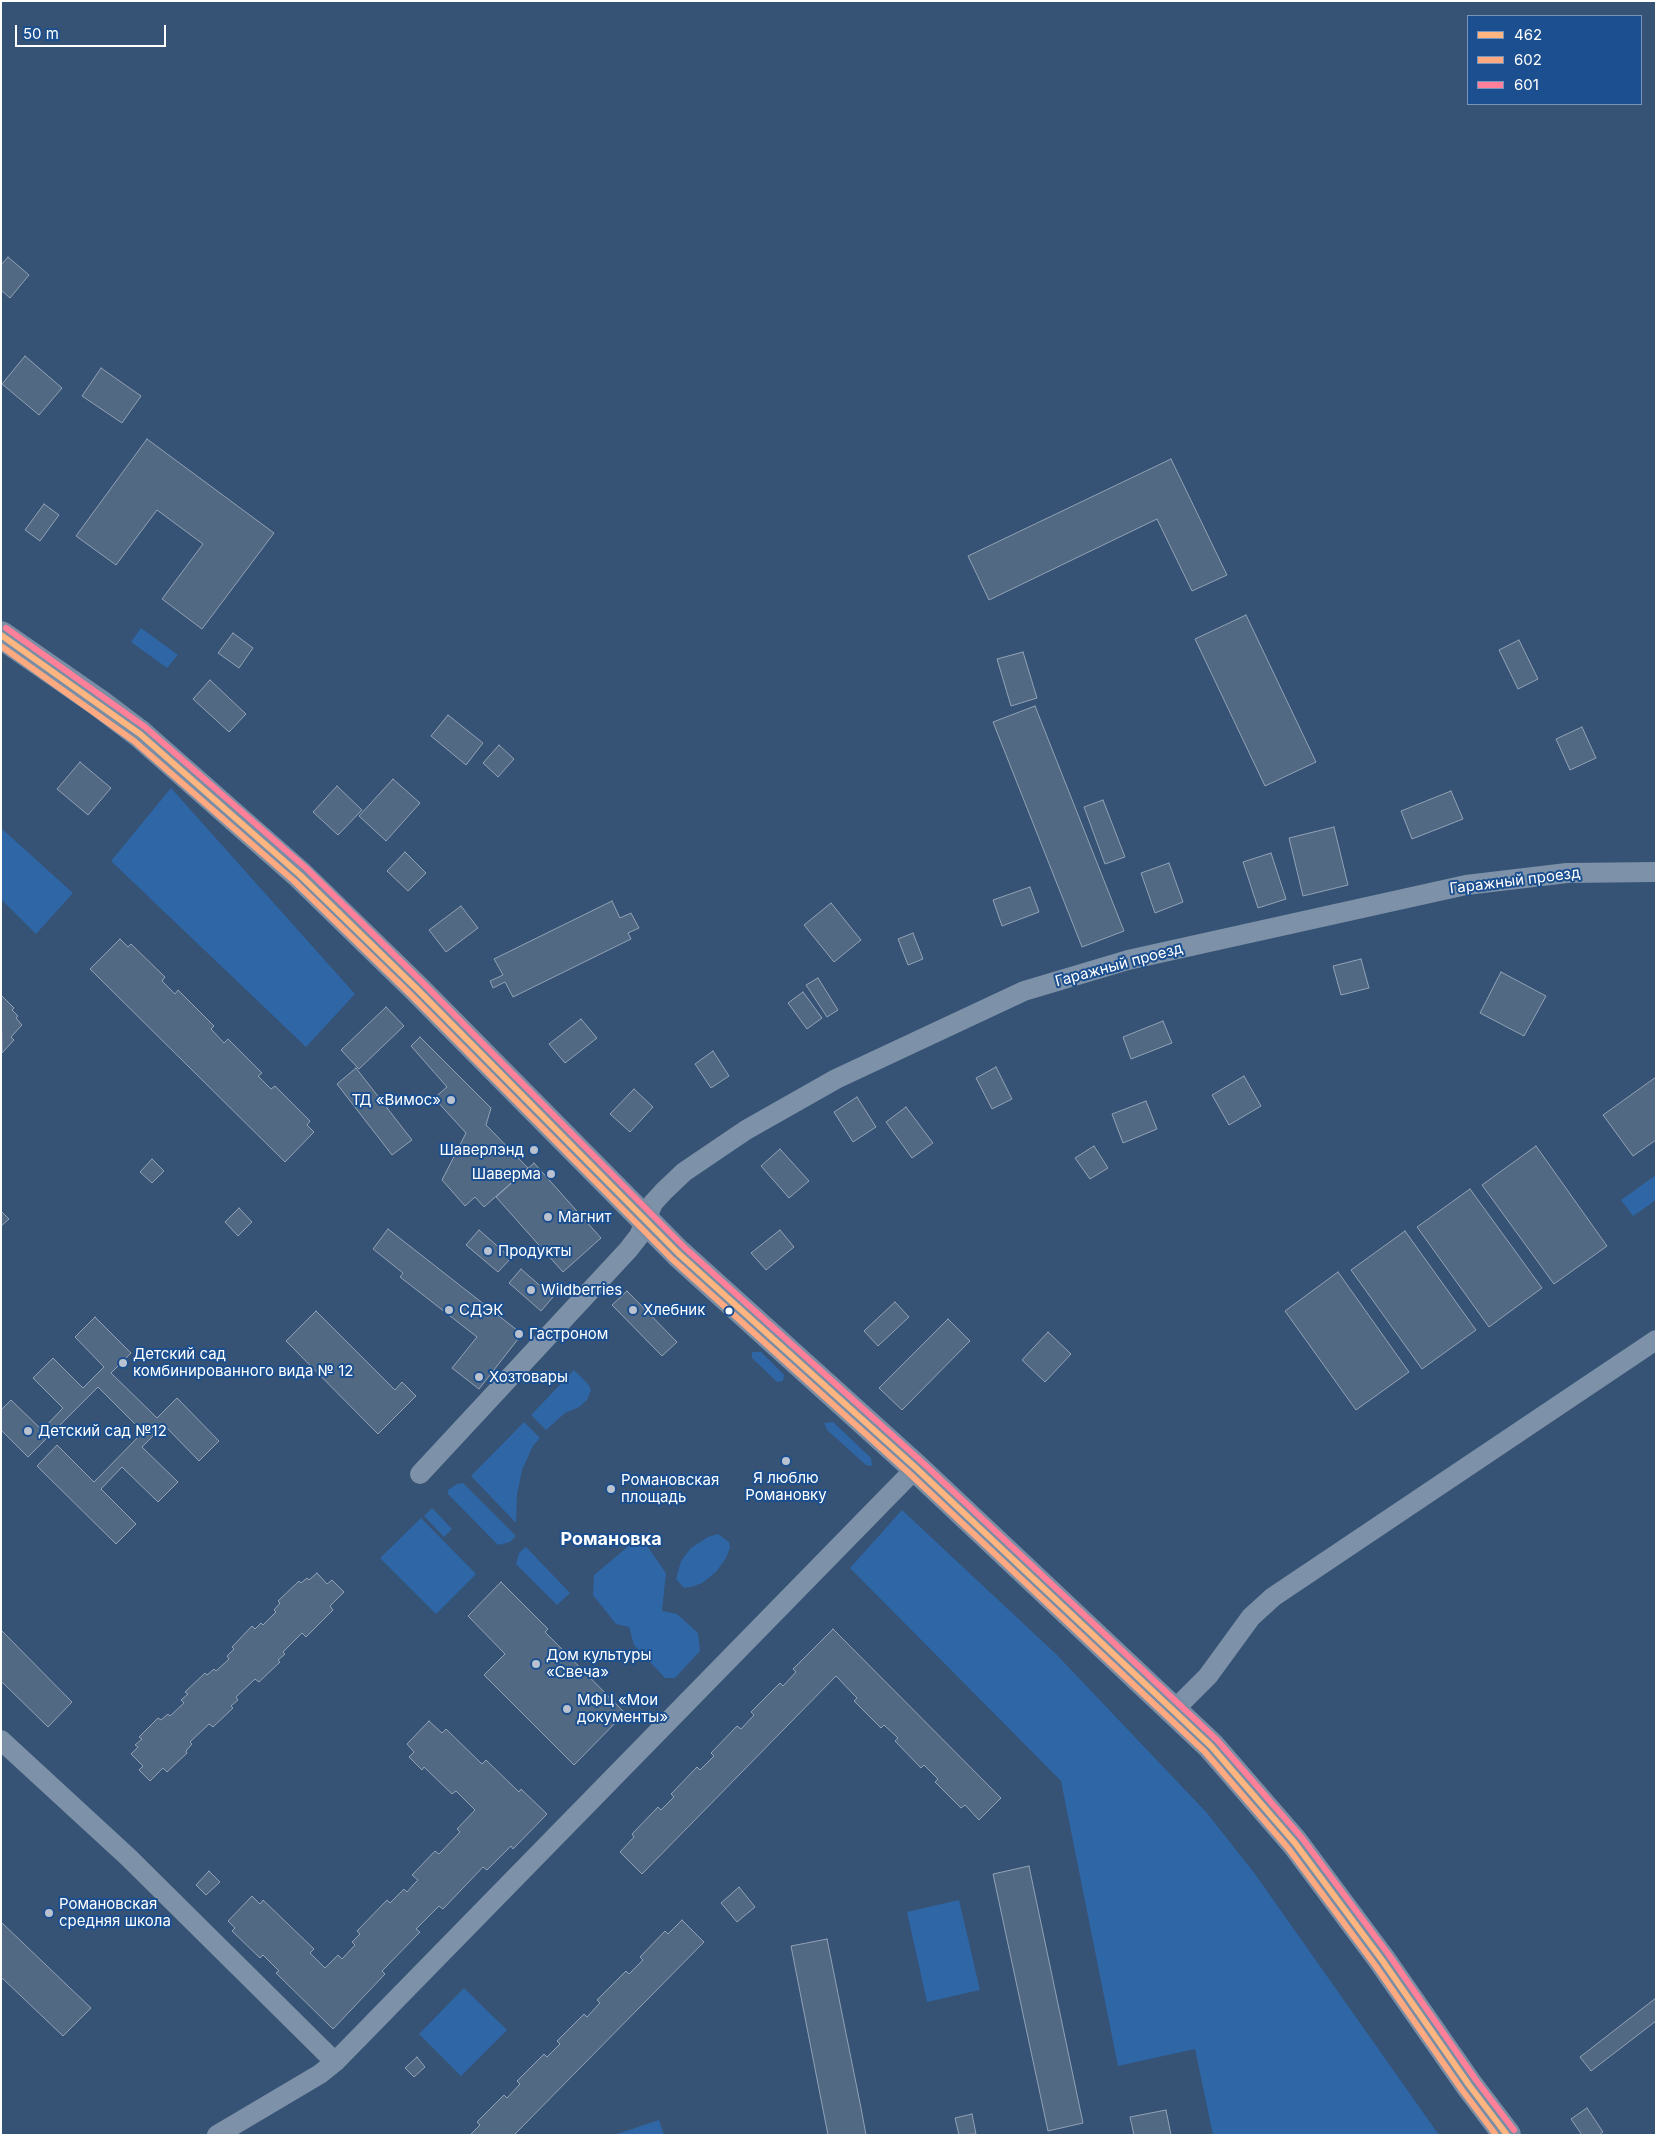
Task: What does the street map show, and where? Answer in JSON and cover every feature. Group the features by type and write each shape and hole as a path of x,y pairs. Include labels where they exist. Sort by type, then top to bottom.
{"main road":[{"path":"1,635 140,734 300,875 417,989 678,1253 916,1468 1211,1746 1294,1843 1382,1960 1468,2085 1507,2135"}],"street":[{"name":"Гаражный проезд","path":"420,1474 628,1250 639,1236 653,1203 664,1190 684,1172 746,1130 836,1079 1024,991 1128,960 1466,885 1567,873 1656,872"},
{"path":"1174,1710 1208,1676 1251,1617 1273,1597 1656,1340"},
{"path":"217,2135 320,2074 335,2062 916,1468"},
{"path":"1,1740 128,1857 335,2062"}],"shaded area":[{"path":"141,628 178,655 167,668 131,642"},
{"path":"171,788 355,994 306,1047 111,861"},
{"path":"1,828 73,893 36,934 1,899"},
{"path":"1656,1175 1656,1200 1633,1216 1621,1200"},
{"path":"752,1352 761,1352 784,1375 783,1381 777,1382 752,1358"},
{"path":"574,1370 588,1384 591,1390 587,1400 579,1407 565,1413 546,1430 531,1415"},
{"path":"524,1422 540,1438 533,1446 522,1470 517,1495 516,1523 471,1476"},
{"path":"833,1422 871,1458 872,1466 866,1465 827,1430 824,1423"},
{"path":"463,1483 516,1536 510,1542 498,1545 448,1494 448,1490 457,1484"},
{"path":"432,1508 452,1529 444,1537 424,1516"},
{"path":"902,1510 1056,1654 1207,1813 1255,1874 1439,2135 1213,2135 1195,2049 1118,2066 1061,1781 850,1568"},
{"path":"421,1518 476,1574 436,1614 380,1558"},
{"path":"718,1534 729,1542 730,1548 726,1558 716,1572 702,1583 684,1588 676,1579 681,1561 691,1548 708,1537"},
{"path":"631,1544 647,1546 666,1573 662,1611 677,1614 698,1633 700,1651 675,1678 665,1678 634,1645 629,1627 616,1624 593,1595 594,1575"},
{"path":"526,1547 570,1593 557,1605 516,1564 519,1553"},
{"path":"959,1900 980,1990 927,2002 907,1912"},
{"path":"464,1988 507,2030 461,2076 419,2034"},
{"path":"659,2120 664,2135 614,2135"}],"building":[{"path":"8,257 29,275 10,298 1,290 1,265"},
{"path":"25,356 62,388 39,415 2,384"},
{"path":"101,368 141,396 122,423 82,396"},
{"path":"147,439 274,533 202,629 162,599 203,544 157,510 116,565 76,536"},
{"path":"1171,459 1227,575 1192,591 1157,519 989,600 968,556"},
{"path":"44,504 59,515 40,541 25,530"},
{"path":"1246,615 1316,762 1265,786 1195,639"},
{"path":"233,633 253,648 239,668 218,653"},
{"path":"1519,640 1538,679 1518,689 1499,650"},
{"path":"1023,652 1037,698 1011,706 997,659"},
{"path":"210,680 246,714 229,732 193,699"},
{"path":"1035,706 1124,931 1082,947 993,722"},
{"path":"448,715 483,743 466,765 431,736"},
{"path":"1582,727 1596,758 1570,770 1556,739"},
{"path":"499,745 514,759 498,777 483,763"},
{"path":"80,762 111,788 88,815 57,789"},
{"path":"393,779 420,803 386,841 359,816"},
{"path":"337,786 362,810 338,835 313,812"},
{"path":"1451,791 1463,819 1412,839 1401,811"},
{"path":"1103,800 1125,857 1105,864 1084,807"},
{"path":"1334,827 1348,885 1303,896 1289,838"},
{"path":"405,852 426,873 408,891 387,871"},
{"path":"1271,853 1286,899 1258,908 1243,862"},
{"path":"1169,863 1183,902 1155,913 1141,873"},
{"path":"1030,887 1039,912 1002,926 993,900"},
{"path":"612,901 620,918 631,913 639,928 628,933 631,939 513,997 505,982 493,988 490,981 503,975 494,959"},
{"path":"831,903 861,940 834,962 804,925"},
{"path":"461,906 478,928 446,952 429,930"},
{"path":"913,933 923,959 908,965 898,939"},
{"path":"120,939 128,947 131,944 165,977 162,981 175,994 178,990 214,1026 211,1029 224,1043 228,1039 262,1073 258,1076 271,1089 275,1086 310,1121 307,1125 314,1132 285,1162 90,969"},
{"path":"1361,959 1369,988 1341,995 1333,966"},
{"path":"1501,972 1546,996 1524,1036 1480,1013"},
{"path":"818,978 838,1010 827,1017 806,985"},
{"path":"803,992 822,1018 807,1029 788,1003"},
{"path":"1,995 14,1008 12,1010 18,1016 16,1018 22,1025 11,1037 14,1040 2,1053"},
{"path":"386,1007 404,1026 359,1069 341,1050"},
{"path":"581,1019 597,1038 565,1063 549,1044"},
{"path":"1163,1021 1172,1043 1131,1059 1123,1037"},
{"path":"420,1037 491,1108 486,1125 528,1168 484,1207 475,1197 465,1206 442,1180 466,1133 434,1098 447,1087 411,1046"},
{"path":"713,1051 729,1076 711,1088 695,1064"},
{"path":"996,1067 1012,1099 992,1109 976,1078"},
{"path":"356,1068 412,1140 392,1155 337,1084"},
{"path":"1244,1076 1261,1106 1229,1125 1212,1095"},
{"path":"1656,1077 1656,1140 1633,1156 1603,1115"},
{"path":"634,1089 653,1107 630,1132 610,1114"},
{"path":"857,1097 876,1127 853,1142 834,1112"},
{"path":"1146,1101 1157,1129 1123,1143 1112,1114"},
{"path":"906,1107 933,1143 912,1158 886,1122"},
{"path":"1094,1146 1108,1168 1090,1179 1075,1158"},
{"path":"1536,1146 1607,1246 1554,1284 1482,1185"},
{"path":"780,1149 809,1181 789,1198 761,1166"},
{"path":"152,1159 164,1171 152,1183 140,1172"},
{"name":"Магнит","path":"534,1163 601,1238 563,1272 496,1197"},
{"path":"1470,1189 1542,1288 1489,1327 1417,1227"},
{"path":"239,1208 252,1222 238,1236 225,1222"},
{"path":"1,1211 9,1219 1,1226"},
{"path":"388,1229 522,1334 479,1389 452,1368 477,1337 400,1277 403,1273 373,1249"},
{"name":"Продукты","path":"479,1230 511,1258 498,1272 466,1245"},
{"path":"780,1230 794,1247 766,1270 751,1253"},
{"path":"1405,1231 1476,1330 1422,1369 1351,1270"},
{"name":"Wildberries","path":"521,1269 553,1297 541,1311 509,1283"},
{"path":"1338,1272 1409,1372 1356,1410 1285,1311"},
{"path":"627,1291 677,1342 662,1356 612,1305"},
{"path":"895,1302 909,1317 878,1346 864,1331"},
{"path":"316,1311 395,1390 402,1382 416,1396 378,1434 286,1341"},
{"name":"Детский сад №12","path":"95,1317 131,1353 111,1373 157,1418 177,1398 219,1441 199,1461 164,1425 142,1447 178,1482 158,1502 122,1467 101,1489 136,1524 116,1544 37,1466 57,1445 94,1482 143,1432 98,1387 28,1457 1,1430 1,1410 11,1400 42,1430 63,1408 33,1378 53,1358 83,1388 104,1367 75,1337"},
{"path":"948,1319 970,1341 902,1410 879,1388"},
{"path":"1048,1332 1071,1354 1045,1382 1022,1360"},
{"path":"317,1573 327,1584 332,1580 344,1592 330,1606 333,1610 306,1637 302,1633 283,1652 285,1654 278,1660 280,1662 259,1682 255,1679 236,1697 238,1700 231,1706 233,1708 213,1727 209,1724 190,1742 192,1744 186,1751 187,1753 167,1772 163,1768 150,1781 139,1770 143,1766 131,1754 138,1747 135,1745 142,1739 139,1737 158,1718 161,1720 168,1714 170,1716 184,1703 181,1700 188,1694 185,1692 205,1673 207,1675 214,1669 216,1671 229,1659 227,1656 234,1649 232,1647 252,1626 255,1629 261,1623 263,1625 276,1612 274,1610 280,1603 278,1601 299,1581 301,1583 307,1578 309,1580"},
{"name":"Дом культуры «Свеча»","path":"501,1582 548,1629 545,1632 625,1713 574,1765 484,1675 505,1654 468,1616"},
{"path":"833,1629 1001,1798 979,1820 965,1805 961,1808 935,1782 938,1779 924,1765 921,1768 895,1741 898,1738 884,1725 881,1728 854,1701 857,1698 836,1676 642,1874 620,1852 634,1837 632,1834 658,1807 661,1810 674,1797 671,1794 697,1767 700,1770 714,1756 711,1753 737,1726 741,1729 754,1715 751,1712 780,1683 783,1686 796,1672 793,1669"},
{"path":"1,1630 72,1702 48,1727 1,1681"},
{"path":"429,1721 442,1733 446,1729 482,1764 486,1760 519,1792 521,1789 547,1814 513,1849 511,1846 487,1870 483,1867 443,1909 439,1906 416,1929 420,1932 382,1971 385,1974 333,2029 276,1973 279,1971 263,1955 260,1958 232,1931 235,1928 228,1921 252,1896 260,1904 263,1900 314,1949 310,1953 325,1968 338,1955 342,1959 355,1945 352,1942 360,1934 357,1931 387,1900 390,1903 404,1889 407,1892 418,1880 412,1875 435,1851 439,1854 460,1832 457,1829 475,1810 456,1791 452,1794 424,1767 422,1770 409,1757 414,1752 407,1744"},
{"path":"1029,1866 1083,2123 1048,2131 993,1874"},
{"path":"209,1871 220,1882 206,1895 196,1885"},
{"path":"739,1887 755,1907 737,1922 721,1903"},
{"path":"682,1920 704,1942 517,2132 514,2135 470,2135 480,2125 477,2122 504,2095 507,2098 520,2084 517,2081 544,2054 547,2057 560,2044 557,2041 584,2014 587,2017 600,2003 597,2000 626,1971 629,1974 643,1960 640,1957 665,1931 668,1934"},
{"path":"1,1922 91,2008 63,2036 1,1977"},
{"path":"827,1939 866,2135 828,2135 791,1946"},
{"path":"1656,1998 1656,2021 1591,2071 1580,2057"},
{"path":"417,2057 425,2067 414,2077 405,2068"},
{"path":"1587,2108 1603,2132 1599,2135 1582,2135 1571,2119"},
{"path":"1166,2110 1171,2135 1134,2135 1130,2117"},
{"path":"972,2114 976,2134 959,2135 955,2118"}],"transit line":[{"name":"601","path":"6,628 145,727 306,868 423,983 684,1247 922,1462 1217,1740 1302,1838 1389,1955 1476,2080 1514,2130"},
{"name":"462","path":"1,635 140,734 300,875 417,989 678,1253 916,1468 1211,1746 1295,1843 1382,1960 1469,2085 1507,2135"},
{"name":"602","path":"1,646 134,741 294,881 411,995 672,1259 910,1474 1205,1752 1288,1848 1375,1965 1462,2090 1496,2135"}],"place":[{"name":"ТД «Вимос»","path":"451,1100"},
{"name":"Шаверлэнд","path":"534,1150"},
{"name":"Шаверма","path":"551,1174"},
{"name":"Магнит","path":"548,1217"},
{"name":"Продукты","path":"488,1251"},
{"name":"Wildberries","path":"531,1290"},
{"name":"СДЭК","path":"449,1310"},
{"name":"Хлебник","path":"633,1310"},
{"name":"Гастроном","path":"519,1334"},
{"name":"Детский сад комбинированного вида № 12","path":"123,1363"},
{"name":"Хозтовары","path":"479,1377"},
{"name":"Детский сад №12","path":"28,1431"},
{"name":"Я люблю Романовку","path":"786,1461"},
{"name":"Романовская площадь","path":"611,1489"},
{"name":"Дом культуры «Свеча»","path":"536,1664"},
{"name":"МФЦ «Мои документы»","path":"567,1709"},
{"name":"Романовская средняя школа","path":"49,1913"}],"district":[{"name":"Романовка","path":"611,1540"}]}
